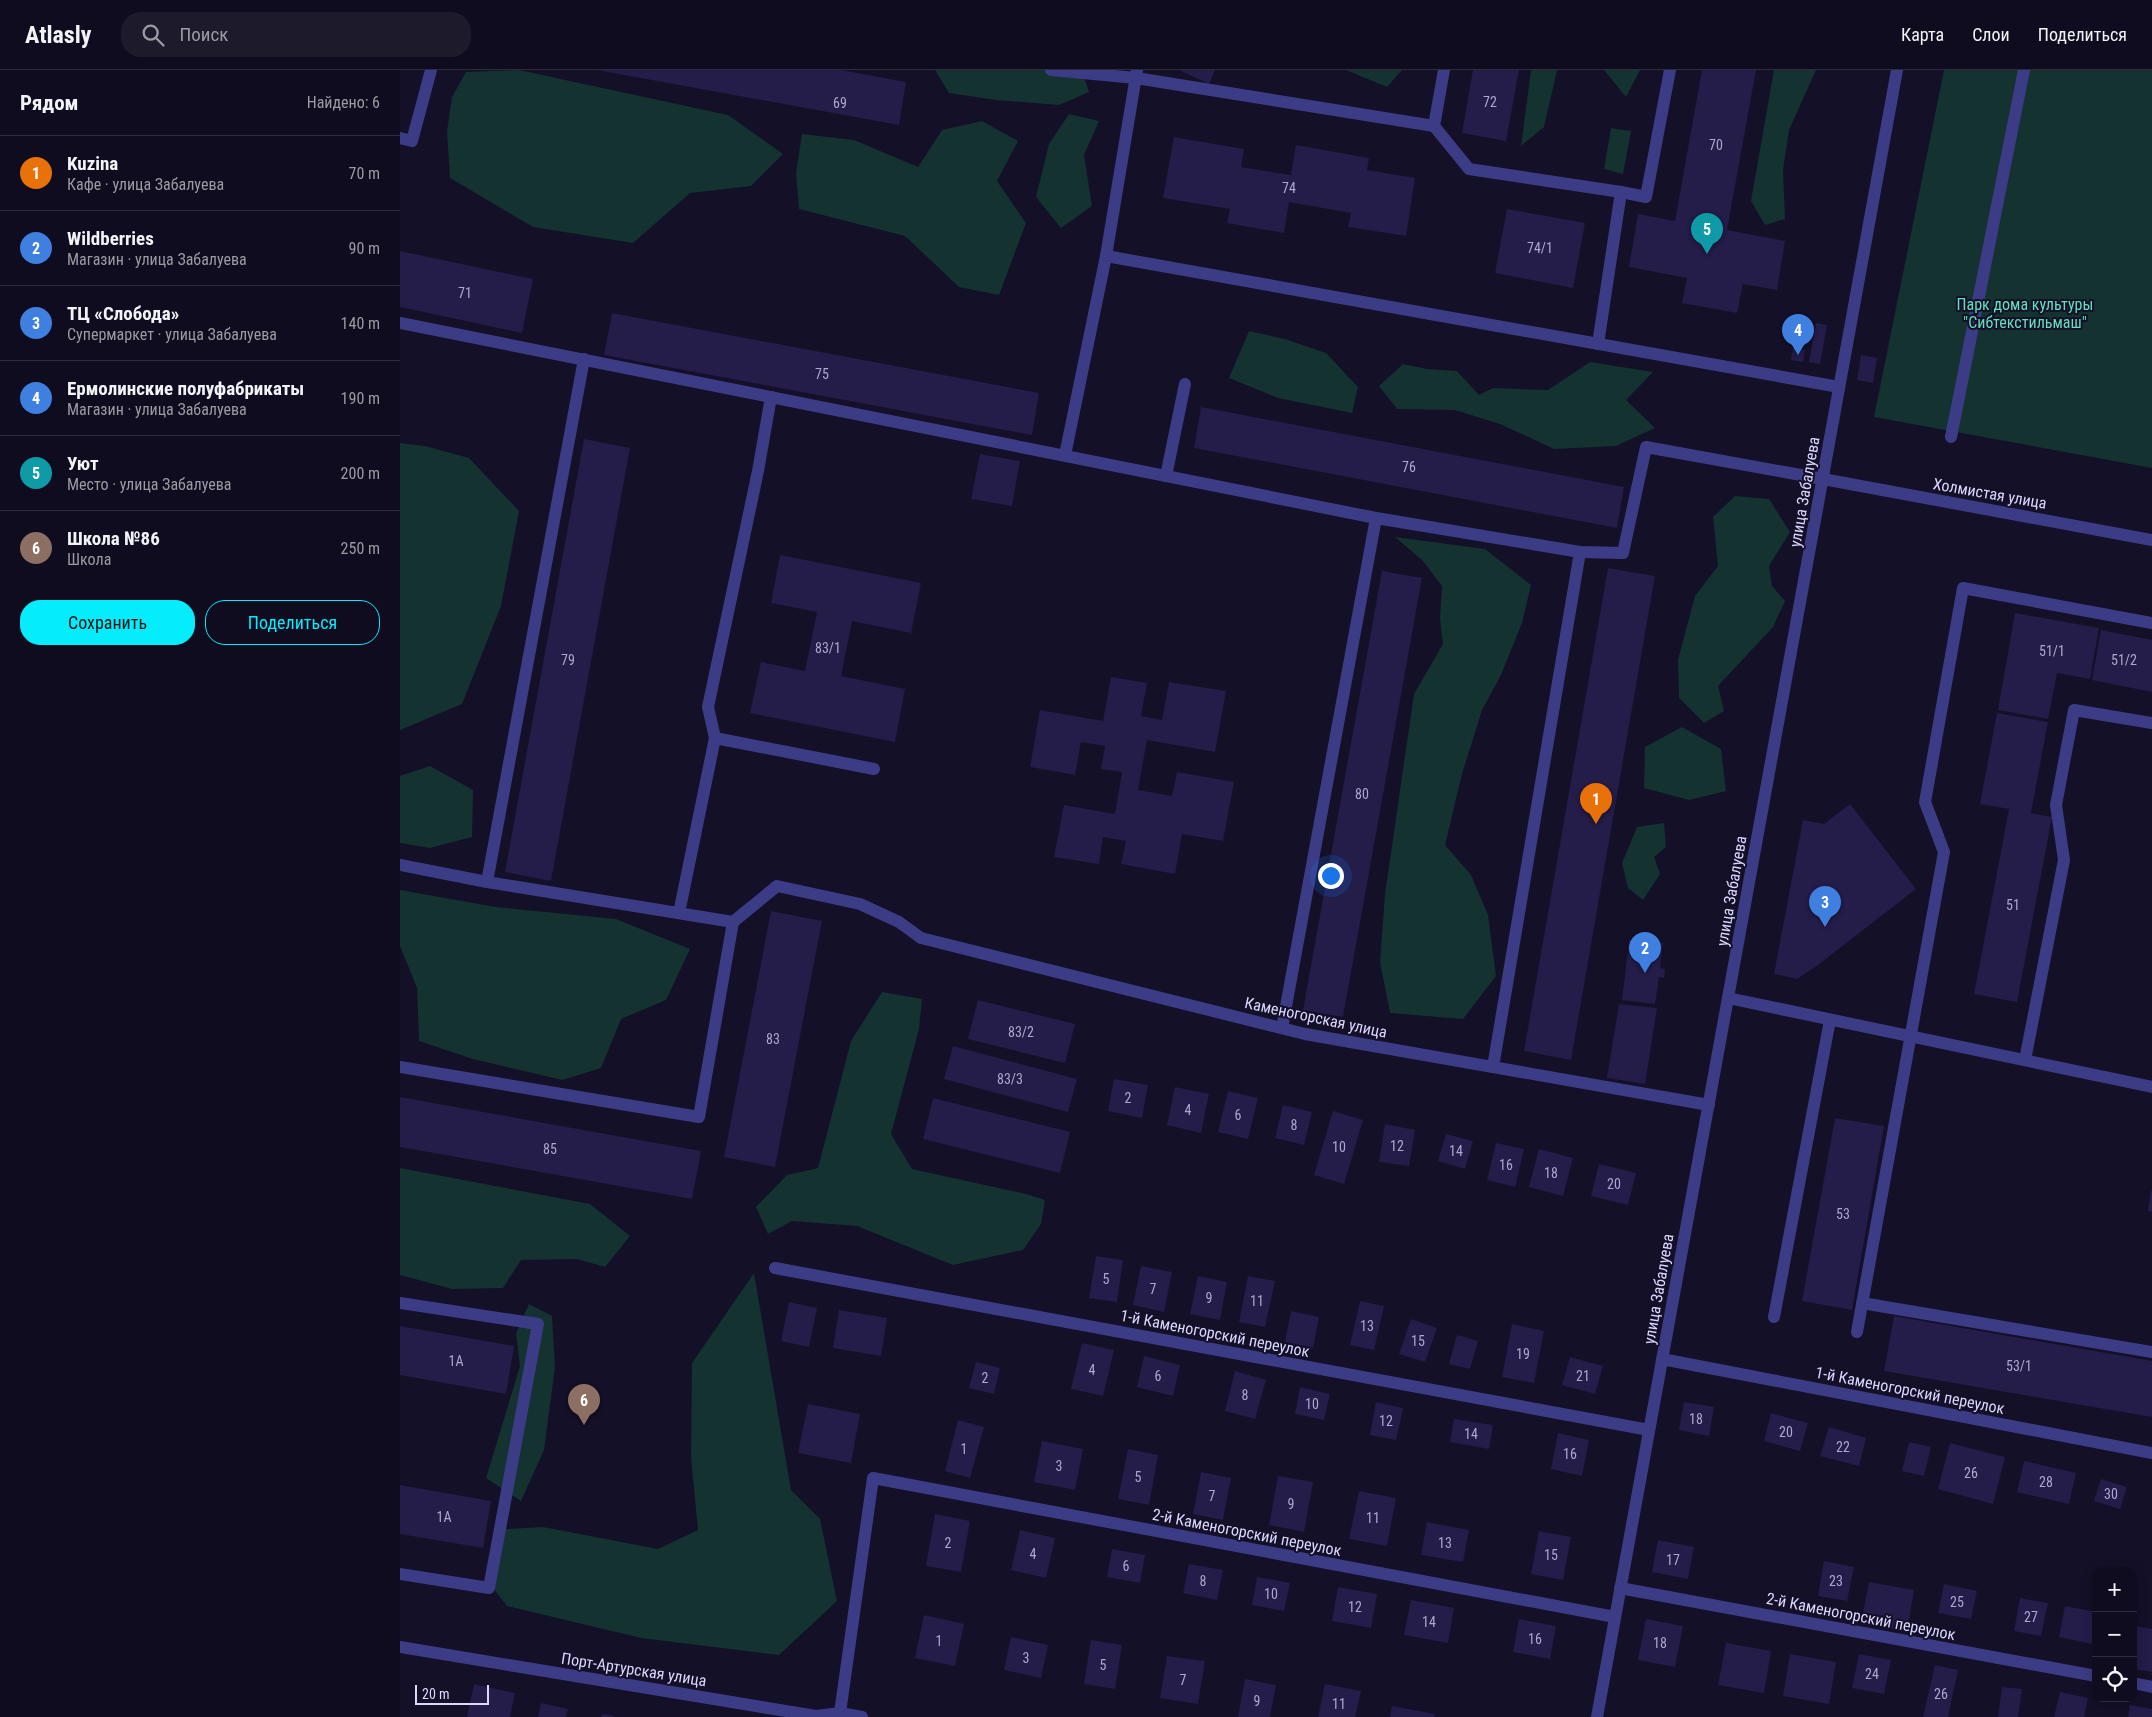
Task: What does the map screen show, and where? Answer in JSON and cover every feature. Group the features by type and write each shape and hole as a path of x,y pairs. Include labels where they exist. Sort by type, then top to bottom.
{"street":[{"path":"400,138 412,141 431,70"},
{"path":"1051,70 1136,74 1434,126 1469,169 1646,197 1670,70"},
{"path":"1434,126 1444,70"},
{"name":"улица Забалуева","path":"1597,1717 1897,70"},
{"path":"1950,437 2024,70"},
{"path":"1065,456 1106,256 1136,74"},
{"path":"1598,344 1621,192"},
{"path":"1106,256 1840,387"},
{"path":"400,323 1376,518 1580,552 1493,1067"},
{"path":"486,882 584,359"},
{"path":"1166,476 1185,384"},
{"path":"679,913 715,738 708,707 758,471 771,397"},
{"name":"Холмистая улица","path":"1580,552 1623,553 1646,447 2152,540"},
{"path":"1282,1028 1376,518"},
{"path":"1857,1332 1944,852 1925,802 1963,588 2152,623"},
{"path":"2025,1060 2064,860 2056,805 2074,710 2152,723"},
{"path":"715,738 874,769"},
{"path":"400,865 486,882 733,922 699,1117 400,1066"},
{"name":"Каменогорская улица","path":"733,922 777,886 860,904 900,922 921,938 1282,1028 1709,1105"},
{"path":"1728,998 2152,1087"},
{"path":"1774,1317 1830,1020"},
{"name":"1-й Каменогорский переулок","path":"776,1268 1649,1430"},
{"path":"400,1303 538,1324 489,1588 400,1574"},
{"path":"1862,1303 2152,1352"},
{"name":"1-й Каменогорский переулок","path":"1662,1359 2152,1453"},
{"name":"2-й Каменогорский переулок","path":"840,1713 873,1478 1615,1617"},
{"name":"2-й Каменогорский переулок","path":"1620,1588 2092,1675"},
{"name":"Порт-Артурская улица","path":"400,1647 816,1716 840,1713 862,1717"},
{"path":"2137,1685 2152,1687"}],"green space":[{"path":"519,70 728,115 783,154 751,186 690,193 633,243 533,227 450,178 447,131 452,97 466,72"},
{"path":"935,70 1082,70 1089,92 1059,105 996,100 949,93"},
{"path":"1346,70 1402,70 1387,87"},
{"path":"1531,70 1557,70 1544,127 1521,146"},
{"path":"1604,70 1640,70 1626,97"},
{"path":"1774,70 1816,70 1789,130 1783,170 1785,219 1765,225 1751,201"},
{"name":"Парк дома культуры \"Сибтекстильмаш\"","path":"1944,70 2152,70 2152,468 1874,417"},
{"path":"1069,114 1099,121 1084,155 1092,206 1061,228 1036,197 1049,144"},
{"path":"982,121 1018,141 997,181 1026,223 999,295 959,287 905,236 799,209 796,173 802,134 854,140 918,167 942,130"},
{"path":"1611,128 1631,131 1623,174 1604,169"},
{"path":"1249,331 1285,339 1326,353 1358,387 1352,413 1278,398 1229,378"},
{"path":"1590,362 1653,372 1626,400 1655,428 1616,446 1554,449 1500,424 1455,410 1397,409 1379,386 1403,364 1427,369 1457,371 1479,395 1493,388 1548,390"},
{"path":"400,443 425,446 469,458 519,511 501,606 462,704 400,730"},
{"path":"1735,496 1769,499 1790,532 1769,566 1772,586 1785,601 1773,627 1718,686 1724,711 1704,723 1679,698 1678,660 1695,596 1718,566 1713,517"},
{"path":"1395,537 1485,549 1531,585 1522,623 1501,675 1482,710 1462,774 1445,845 1471,875 1488,915 1496,976 1463,1019 1390,1013 1380,962 1385,894 1414,694 1443,644 1440,619 1442,586 1422,560"},
{"path":"1682,727 1721,749 1726,791 1689,800 1644,788 1645,747"},
{"path":"430,766 473,790 472,837 430,848 400,843 400,776"},
{"path":"1664,823 1666,847 1654,857 1660,874 1643,900 1628,888 1622,863 1637,827"},
{"path":"400,890 496,907 616,919 690,949 666,1000 621,1019 601,1068 562,1080 473,1059 419,1041 417,988 400,946"},
{"path":"882,992 922,999 919,1029 891,1134 912,1169 1026,1194 1045,1200 1041,1224 1023,1250 953,1265 857,1226 792,1221 768,1234 756,1207 787,1175 818,1168 851,1041"},
{"path":"400,1168 590,1204 630,1236 605,1267 577,1259 521,1260 503,1288 452,1289 400,1275"},
{"path":"754,1273 791,1490 820,1519 837,1601 779,1655 641,1638 507,1606 486,1579 492,1554 506,1529 543,1527 658,1549 698,1530 691,1458 692,1363"},
{"path":"529,1304 552,1316 555,1367 544,1450 521,1501 486,1478 520,1366 516,1333"}],"building":[{"path":"597,70 841,70 906,82 899,125"},
{"path":"1179,70 1215,70 1209,84"},
{"path":"1473,70 1519,70 1506,141 1462,133"},
{"path":"1702,70 1756,70 1727,230 1785,241 1777,290 1743,284 1737,313 1682,303 1687,278 1629,267 1638,214 1675,221"},
{"path":"1174,137 1244,149 1241,167 1291,175 1296,145 1369,158 1367,170 1415,178 1406,236 1348,227 1351,213 1289,202 1284,233 1227,223 1230,209 1163,198"},
{"path":"1507,209 1585,223 1573,288 1495,273"},
{"path":"400,251 533,279 522,333 400,307"},
{"path":"612,313 1039,393 1032,435 604,355"},
{"path":"1816,323 1827,325 1820,364 1809,362"},
{"path":"1793,348 1805,350 1803,362 1791,360"},
{"path":"1861,355 1877,358 1873,383 1857,380"},
{"path":"1201,407 1624,487 1617,528 1194,448"},
{"path":"584,439 630,448 551,881 505,872"},
{"path":"980,454 1020,461 1012,506 971,499"},
{"path":"780,555 921,583 911,633 852,621 841,676 905,689 895,742 750,713 761,662 805,671 817,612 771,603"},
{"path":"1608,568 1655,576 1571,1060 1524,1051"},
{"path":"1382,571 1422,578 1343,1017 1303,1010"},
{"path":"2015,613 2099,628 2090,679 2057,673 2048,719 1998,710"},
{"path":"2101,630 2152,640 2152,692 2092,680"},
{"path":"1111,677 1147,683 1141,716 1162,720 1169,682 1226,691 1215,752 1147,740 1138,790 1172,796 1177,772 1234,782 1223,841 1182,834 1175,874 1121,864 1126,841 1103,837 1099,864 1054,857 1064,805 1115,814 1122,772 1101,769 1105,746 1081,742 1075,775 1030,767 1040,710 1103,721"},
{"path":"1997,713 2048,722 2031,813 2052,817 2017,1002 1974,994 2009,809 1980,804"},
{"path":"1850,804 1916,889 1818,965 1797,979 1774,974 1803,820 1824,824"},
{"path":"771,911 822,921 775,1167 724,1157"},
{"path":"1629,940 1663,943 1660,968 1665,969 1664,978 1659,977 1655,1004 1622,1000"},
{"path":"978,1000 1075,1024 1065,1063 968,1039"},
{"path":"1619,1004 1657,1008 1645,1084 1607,1078"},
{"path":"953,1046 1077,1079 1068,1112 944,1079"},
{"path":"1114,1079 1148,1085 1142,1118 1108,1111"},
{"path":"1175,1087 1209,1094 1201,1133 1167,1125"},
{"path":"1228,1091 1258,1098 1248,1139 1218,1132"},
{"path":"400,1097 701,1151 692,1199 400,1147"},
{"path":"933,1098 1070,1132 1060,1173 923,1139"},
{"path":"1283,1105 1312,1112 1304,1145 1275,1138"},
{"path":"1333,1111 1363,1120 1344,1184 1314,1175"},
{"path":"1835,1118 1884,1126 1852,1310 1802,1301"},
{"path":"1385,1124 1415,1130 1409,1166 1379,1162"},
{"path":"1446,1134 1473,1141 1465,1169 1438,1161"},
{"path":"1496,1143 1524,1149 1515,1187 1487,1180"},
{"path":"1539,1149 1573,1158 1563,1196 1529,1187"},
{"path":"1599,1164 1636,1173 1628,1205 1591,1196"},
{"path":"2152,1191 2152,1212 2148,1211"},
{"path":"1096,1256 1123,1260 1117,1302 1089,1298"},
{"path":"1141,1266 1172,1272 1164,1312 1133,1305"},
{"path":"1198,1276 1227,1282 1220,1320 1190,1314"},
{"path":"1248,1276 1275,1281 1265,1327 1239,1322"},
{"path":"1360,1301 1384,1306 1374,1350 1350,1345"},
{"path":"789,1302 817,1308 809,1347 781,1341"},
{"path":"839,1310 887,1318 881,1356 833,1348"},
{"path":"1291,1311 1319,1317 1313,1348 1285,1342"},
{"path":"1894,1316 2152,1361 2152,1417 1884,1371"},
{"path":"1411,1319 1437,1328 1425,1362 1399,1354"},
{"path":"1512,1324 1544,1331 1534,1383 1502,1377"},
{"path":"400,1326 514,1346 506,1394 400,1375"},
{"path":"1457,1335 1478,1341 1470,1369 1449,1364"},
{"path":"1082,1343 1114,1350 1103,1396 1071,1389"},
{"path":"1144,1356 1180,1365 1173,1396 1137,1387"},
{"path":"1570,1357 1603,1366 1595,1394 1562,1385"},
{"path":"976,1362 1000,1368 994,1394 969,1388"},
{"path":"1235,1371 1266,1380 1255,1419 1225,1411"},
{"path":"1300,1387 1330,1394 1324,1420 1295,1414"},
{"path":"1376,1402 1403,1408 1396,1440 1370,1435"},
{"path":"1684,1402 1714,1407 1709,1436 1679,1430"},
{"path":"808,1404 860,1414 851,1463 798,1453"},
{"path":"1771,1413 1808,1423 1800,1451 1764,1441"},
{"path":"1454,1419 1493,1425 1489,1449 1450,1442"},
{"path":"958,1420 984,1427 970,1478 945,1471"},
{"path":"1829,1427 1866,1438 1859,1466 1820,1456"},
{"path":"1558,1433 1589,1440 1582,1476 1551,1469"},
{"path":"1042,1441 1083,1449 1075,1490 1034,1482"},
{"path":"1909,1442 1931,1447 1924,1476 1902,1471"},
{"path":"1950,1443 2005,1457 1993,1504 1938,1489"},
{"path":"1128,1449 1158,1455 1149,1505 1118,1499"},
{"path":"2024,1461 2076,1473 2069,1504 2017,1492"},
{"path":"1201,1472 1231,1478 1223,1520 1193,1514"},
{"path":"1278,1476 1313,1482 1304,1532 1269,1525"},
{"path":"2101,1479 2127,1487 2120,1509 2094,1501"},
{"path":"400,1485 491,1501 483,1548 400,1534"},
{"path":"1359,1491 1396,1498 1387,1546 1349,1539"},
{"path":"935,1514 970,1521 961,1572 926,1566"},
{"path":"1427,1522 1469,1530 1463,1562 1421,1555"},
{"path":"1020,1530 1055,1538 1046,1578 1011,1570"},
{"path":"1539,1531 1571,1537 1563,1580 1531,1574"},
{"path":"1658,1540 1694,1547 1688,1579 1652,1572"},
{"path":"1112,1549 1145,1555 1140,1583 1107,1577"},
{"path":"1824,1561 1854,1567 1847,1601 1818,1596"},
{"path":"1189,1564 1223,1570 1217,1600 1183,1593"},
{"path":"1257,1577 1290,1583 1284,1611 1252,1605"},
{"path":"1869,1582 1914,1590 1907,1632 1861,1623"},
{"path":"1944,1584 1977,1591 1971,1619 1938,1613"},
{"path":"1338,1587 1377,1594 1371,1628 1332,1621"},
{"path":"2020,1598 2048,1603 2041,1636 2014,1631"},
{"path":"1411,1600 1454,1608 1448,1643 1404,1635"},
{"path":"2065,1606 2092,1611 2092,1644 2059,1637"},
{"path":"924,1615 964,1624 955,1666 915,1658"},
{"path":"1519,1619 1556,1626 1550,1659 1513,1652"},
{"path":"1646,1619 1683,1626 1675,1667 1638,1660"},
{"path":"2137,1627 2152,1629 2152,1672 2137,1670"},
{"path":"1011,1637 1048,1645 1041,1678 1004,1670"},
{"path":"1091,1640 1122,1645 1115,1689 1084,1684"},
{"path":"1726,1643 1771,1651 1764,1693 1718,1685"},
{"path":"1790,1654 1836,1662 1829,1704 1783,1696"},
{"path":"1859,1654 1891,1660 1884,1694 1852,1688"},
{"path":"1167,1656 1205,1661 1198,1704 1160,1698"},
{"path":"1935,1665 1958,1670 1948,1717 1923,1717"},
{"path":"1245,1679 1276,1685 1270,1717 1238,1717"},
{"path":"474,1684 515,1693 510,1717 467,1717"},
{"path":"1325,1684 1361,1691 1355,1717 1318,1717"},
{"path":"2002,1687 2022,1689 2018,1717 1998,1717"},
{"path":"2060,1692 2088,1698 2084,1717 2054,1717"},
{"path":"541,1703 568,1709 566,1717 538,1717"},
{"path":"2130,1705 2152,1709 2152,1717 2128,1717"},
{"path":"1392,1706 1435,1714 1434,1717 1390,1717"},
{"path":"602,1714 614,1716 601,1717"}],"place":[{"name":"Уют","path":"1707,254"},
{"name":"Ермолинские полуфабрикаты","path":"1798,355"},
{"name":"Kuzina","path":"1596,824"},
{"name":"ТЦ «Слобода»","path":"1825,927"},
{"name":"Wildberries","path":"1645,973"},
{"name":"Школа №86","path":"584,1425"}]}
